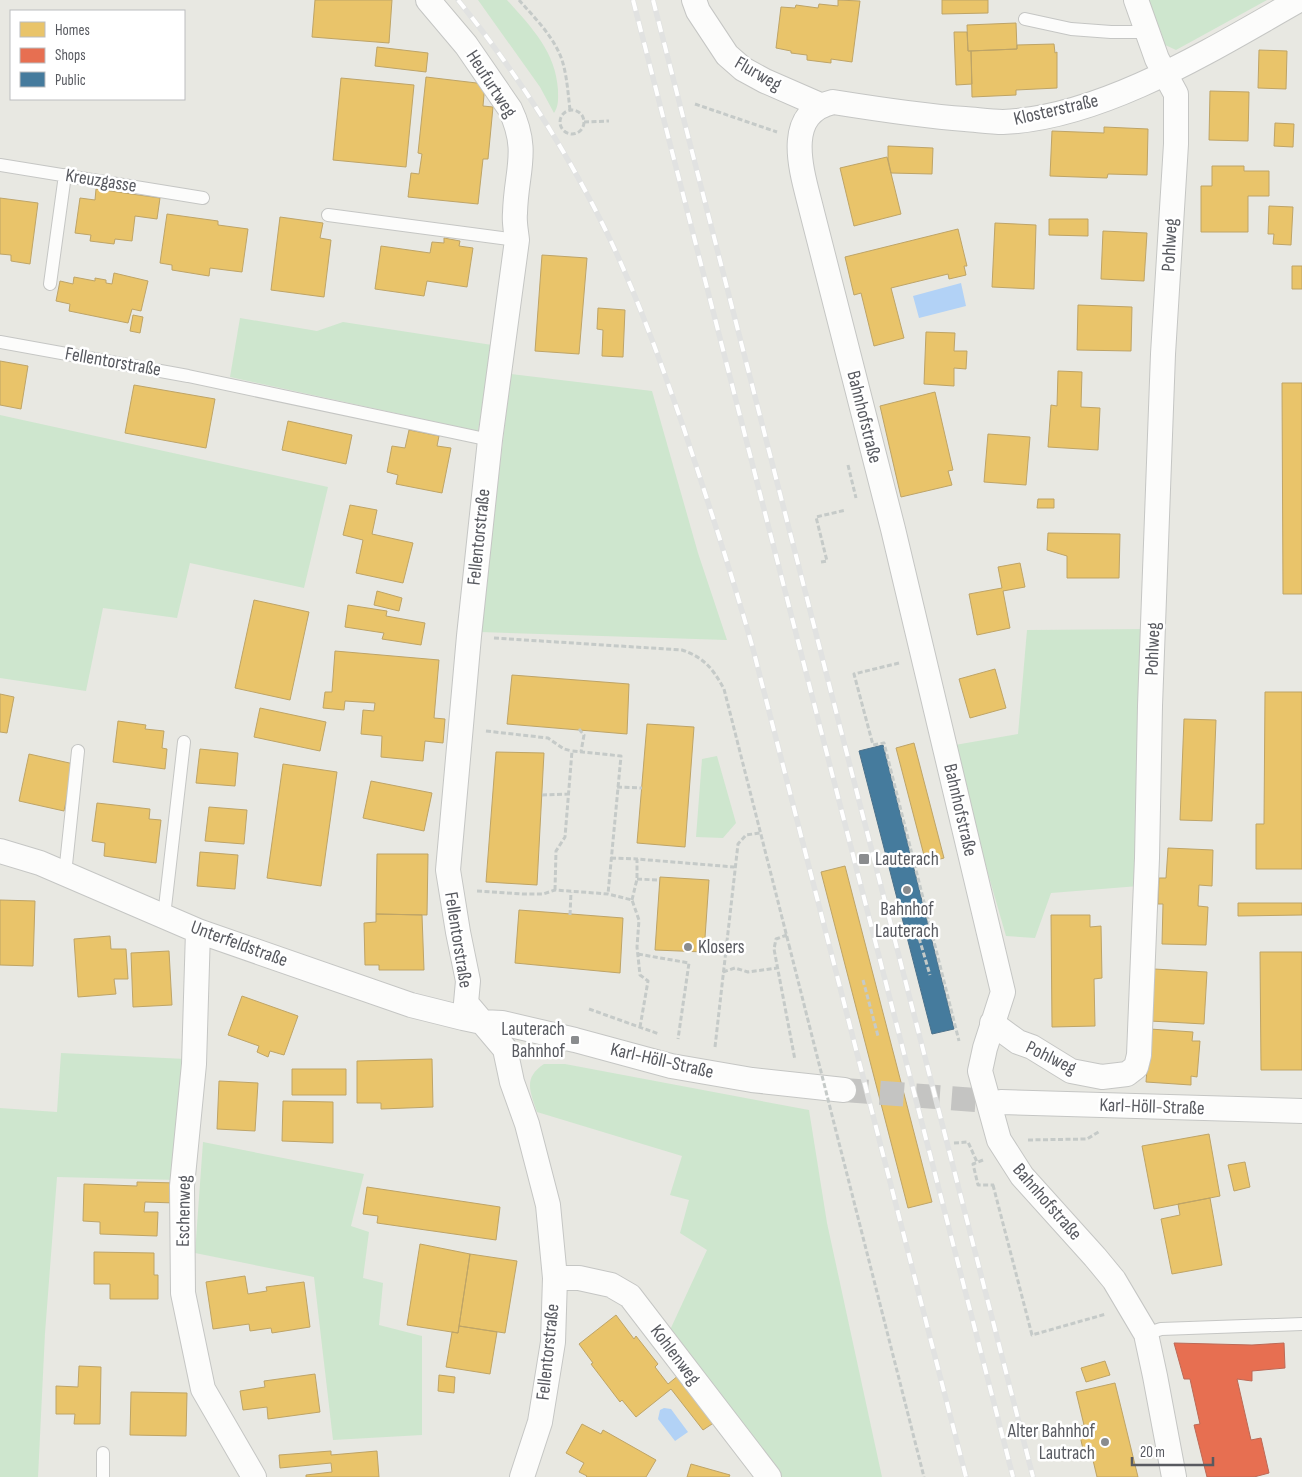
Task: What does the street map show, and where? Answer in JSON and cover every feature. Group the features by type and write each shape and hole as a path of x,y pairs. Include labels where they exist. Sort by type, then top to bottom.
{"street":[{"name":"Heufurtweg","path":"428,0 466,45 510,109 516,121 522,145 515,212 517,240"},
{"name":"Flurweg","path":"694,0 698,10 727,55 744,69 765,81 820,105"},
{"name":"Pohlweg","path":"992,1023 1018,1042 1032,1047 1071,1071 1102,1077 1127,1074 1136,1067 1139,1055 1163,354 1176,144 1176,94 1157,59 1136,0"},
{"name":"Klosterstraße","path":"820,105 833,102 921,116 1003,122 1042,117 1092,104 1166,73 1299,0"},
{"name":"Bahnhofstraße","path":"820,105 804,123 800,141 805,183 924,656 1003,992 984,1048 980,1071 999,1140 1022,1176 1095,1256 1114,1280 1146,1334 1174,1477"},
{"name":"Fellentorstraße","path":"517,240 490,440 469,636 448,870 468,981 466,1003 505,1049 512,1082 527,1124 548,1205 555,1278 553,1342 540,1422 522,1477"},
{"name":"Unterfeldstraße","path":"0,851 40,863 198,931 411,1005 482,1022"},
{"name":"Eschenweg","path":"198,931 194,1064 182,1186 183,1293 204,1390 254,1477"},
{"name":"Karl-Höll-Straße","path":"482,1022 502,1023 670,1066 752,1080 844,1090"},
{"name":"Karl-Höll-Straße","path":"1001,1102 1302,1111"},
{"name":"Kohlenweg","path":"555,1278 579,1278 611,1285 630,1296 769,1477"}],"lane":[{"path":"1025,19 1071,29 1146,32"},
{"name":"Kreuzgasse","path":"0,165 202,198"},
{"path":"50,284 66,175"},
{"path":"328,215 517,240"},
{"name":"Fellentorstraße","path":"0,342 188,376 490,440"},
{"path":"164,916 184,742"},
{"path":"65,874 78,751"},
{"path":"1146,1334 1161,1329 1302,1324"},
{"path":"103,1453 103,1477"}],"path":[{"path":"519,0 545,30 559,53 566,74 570,110"},
{"path":"695,104 774,130"},
{"path":"574,110 582,114 584,122 581,130 574,134 566,133 561,129 560,120 563,113 574,110"},
{"path":"584,122 609,121"},
{"path":"821,562 827,561 816,517 846,510"},
{"path":"469,636 682,650 695,654 713,669 724,689 924,1477"},
{"path":"924,656 854,674 873,745 884,743 962,1053 984,1048"},
{"path":"579,729 584,736 582,752"},
{"path":"483,730 548,738 558,743 564,749 572,751 621,756 608,894"},
{"path":"554,890 556,851 565,837 572,751"},
{"path":"617,787 642,788"},
{"path":"542,795 568,794"},
{"path":"715,1047 738,844 746,835 760,833"},
{"path":"611,858 734,867"},
{"path":"637,859 637,879 632,900 639,920 638,954 640,974 648,981 640,1027"},
{"path":"637,879 657,880"},
{"path":"469,891 543,894 554,890 608,894 632,900"},
{"path":"570,915 571,892"},
{"path":"917,932 930,975"},
{"path":"787,935 776,939 774,949 796,1063 787,1061"},
{"path":"638,954 690,963 678,1039 672,1038"},
{"path":"723,972 736,968 748,972 777,968"},
{"path":"863,980 878,1036"},
{"path":"589,1009 666,1036"},
{"path":"786,1017 791,1016"},
{"path":"706,1045 724,1048"},
{"path":"811,1066 827,1069"},
{"path":"999,1140 1087,1139 1101,1130"},
{"path":"954,1143 968,1142 977,1162"},
{"path":"993,1185 1032,1335 1131,1307"}],"green space":[{"path":"478,0 507,0 541,41 553,64 556,76 558,99 557,108 554,113 540,87"},
{"path":"1145,0 1267,0 1176,50 1163,44"},
{"path":"240,318 317,331 343,322 492,345 478,431 230,377"},
{"path":"511,374 652,391 698,553 727,640 480,632"},
{"path":"0,415 328,487 304,588 190,563 177,618 103,608 86,691 0,678"},
{"path":"1149,629 1139,886 1051,893 1035,938 1006,936 955,745 1018,734 1027,630"},
{"path":"717,756 736,823 723,838 696,837 702,759"},
{"path":"61,1053 186,1059 179,1180 57,1177 45,1333 38,1477 0,1477 0,1108 57,1112"},
{"path":"544,1064 565,1064 809,1110 827,1223 882,1477 779,1477 670,1330 707,1250 680,1233 689,1200 670,1195 682,1156 537,1112 530,1085 533,1074"},
{"path":"203,1142 364,1174 351,1226 369,1232 363,1278 383,1283 379,1325 422,1336 422,1435 333,1440 314,1277 195,1253"}],"water":[{"path":"961,283 966,306 919,318 913,296"},
{"path":"664,1408 671,1409 688,1432 675,1441 658,1419 660,1410"}],"building: Homes":[{"path":"315,0 392,0 389,43 312,37"},
{"path":"838,0 860,1 852,62 831,59 831,63 807,60 807,55 791,53 791,51 776,48 781,7 795,8 796,5 818,8 819,4 838,6"},
{"path":"942,0 988,0 988,13 942,14"},
{"path":"1016,23 1017,49 968,51 967,25"},
{"path":"954,32 967,32 968,51 971,51 972,84 956,85"},
{"path":"1054,44 1055,53 1057,52 1057,88 1016,90 1016,95 972,97 971,51 1017,49 1017,45"},
{"path":"377,47 428,53 426,72 375,66"},
{"path":"1259,50 1287,51 1286,89 1258,88"},
{"path":"426,77 485,84 483,106 493,107 488,159 483,159 478,204 408,197 411,173 419,174 422,154 418,153"},
{"path":"341,78 414,85 406,167 333,160"},
{"path":"1210,91 1249,92 1248,141 1209,140"},
{"path":"1275,123 1294,124 1293,147 1274,146"},
{"path":"1104,127 1148,129 1147,175 1108,174 1107,178 1050,176 1052,131 1104,133"},
{"path":"888,146 933,148 932,174 891,173"},
{"path":"887,157 901,214 854,226 840,168"},
{"path":"1212,166 1244,166 1244,171 1269,171 1269,196 1248,196 1248,232 1201,232 1201,186 1212,186"},
{"path":"96,189 160,198 157,219 135,216 132,241 115,239 114,244 90,241 91,235 75,233 80,198 95,200"},
{"path":"0,198 38,203 30,264 11,261 11,255 0,254"},
{"path":"1269,206 1293,207 1291,245 1273,244 1274,234 1268,234"},
{"path":"167,214 218,221 218,225 248,229 242,272 210,268 209,276 172,270 172,265 160,263"},
{"path":"280,217 323,223 320,238 331,240 324,297 271,290"},
{"path":"1049,219 1088,219 1088,236 1049,235"},
{"path":"995,223 1036,225 1034,289 992,287"},
{"path":"958,229 967,266 964,266 966,275 949,279 948,274 891,288 904,338 874,346 861,293 854,295 845,257"},
{"path":"1103,231 1147,233 1144,281 1101,279"},
{"path":"444,238 460,241 459,246 473,248 467,287 427,281 424,296 375,289 381,246 430,253 432,242 444,243"},
{"path":"542,255 587,258 579,354 535,351"},
{"path":"1292,266 1302,266 1302,289 1292,289"},
{"path":"114,273 148,281 141,311 132,309 128,323 69,311 70,304 56,301 60,281 73,284 74,277 95,281 95,278 106,280 106,283 112,284"},
{"path":"1078,305 1132,307 1131,351 1077,350"},
{"path":"598,308 625,310 623,357 602,356 603,330 597,329"},
{"path":"133,315 143,317 140,333 130,331"},
{"path":"926,332 955,333 954,351 967,351 966,369 954,368 954,386 924,384"},
{"path":"0,361 28,366 21,409 0,405"},
{"path":"1058,371 1082,372 1081,407 1100,408 1098,450 1048,447 1051,405 1057,406"},
{"path":"1282,383 1302,383 1302,594 1283,594"},
{"path":"134,385 215,399 206,448 125,433"},
{"path":"935,392 953,470 948,471 952,485 901,497 880,406"},
{"path":"288,421 352,435 346,464 282,450"},
{"path":"409,430 439,436 437,446 451,448 442,493 396,484 398,475 387,472 392,446 405,448"},
{"path":"988,434 1030,437 1026,485 984,482"},
{"path":"1038,499 1054,499 1054,508 1037,508"},
{"path":"350,505 377,510 372,534 413,543 403,583 356,573 363,540 343,535"},
{"path":"1048,533 1120,534 1119,578 1067,578 1067,556 1047,550"},
{"path":"1020,563 1025,587 1003,591 1010,628 977,635 969,594 1002,588 998,567"},
{"path":"377,591 402,598 399,611 374,605"},
{"path":"254,600 309,612 290,700 235,688"},
{"path":"348,605 387,611 386,616 425,623 421,645 382,639 384,633 345,627"},
{"path":"335,651 439,660 434,718 445,719 443,743 425,741 423,761 381,757 382,736 361,734 363,710 374,711 375,703 345,701 344,710 323,708 325,692 332,692"},
{"path":"995,669 1006,708 970,718 959,679"},
{"path":"512,675 629,684 627,734 507,724"},
{"path":"1265,692 1302,692 1302,869 1256,869 1256,824 1264,824"},
{"path":"0,694 14,697 7,733 0,732"},
{"path":"260,708 326,722 320,751 254,737"},
{"path":"1184,719 1216,720 1212,821 1180,820"},
{"path":"118,721 146,725 145,729 164,731 162,748 167,749 165,769 113,762"},
{"path":"647,724 694,727 685,847 637,843"},
{"path":"914,743 944,858 926,863 896,748"},
{"path":"200,749 238,753 235,786 196,783"},
{"path":"496,752 544,753 537,885 486,882"},
{"path":"29,754 74,764 64,811 19,801"},
{"path":"283,764 337,772 321,886 267,878"},
{"path":"371,781 432,793 424,831 363,818"},
{"path":"97,803 150,809 149,819 161,820 156,863 104,856 105,843 92,841"},
{"path":"209,807 247,810 244,844 205,841"},
{"path":"1168,848 1213,850 1212,886 1199,885 1198,906 1208,907 1206,945 1162,944 1163,904 1158,904 1159,878 1166,878"},
{"path":"200,852 238,855 235,889 197,886"},
{"path":"377,854 428,854 427,915 376,914"},
{"path":"845,866 932,1202 908,1208 821,872"},
{"path":"660,877 709,880 704,952 655,950"},
{"path":"0,900 35,901 33,966 0,965"},
{"path":"1238,903 1302,903 1302,915 1238,916"},
{"path":"519,910 623,918 620,973 515,963"},
{"path":"376,914 422,915 424,970 379,970 379,965 365,965 364,923 376,922"},
{"path":"1051,915 1090,915 1090,927 1101,926 1102,978 1094,979 1095,1026 1052,1027"},
{"path":"110,936 111,949 126,949 128,979 114,979 116,994 78,997 74,939"},
{"path":"169,951 172,1005 133,1007 131,953"},
{"path":"1260,952 1302,952 1302,1070 1261,1070"},
{"path":"1154,969 1207,972 1204,1024 1150,1021"},
{"path":"242,996 298,1016 284,1055 270,1051 268,1057 257,1052 259,1046 228,1035"},
{"path":"1150,1029 1193,1032 1192,1041 1200,1041 1197,1077 1191,1076 1191,1085 1146,1082"},
{"path":"432,1059 433,1107 381,1109 381,1103 357,1103 357,1061"},
{"path":"292,1069 346,1069 346,1095 292,1095"},
{"path":"219,1081 258,1083 255,1131 217,1129"},
{"path":"283,1101 333,1102 333,1143 282,1141"},
{"path":"1209,1134 1220,1196 1154,1209 1142,1146"},
{"path":"1245,1162 1250,1187 1234,1191 1228,1165"},
{"path":"137,1182 176,1183 175,1203 145,1202 144,1212 158,1212 157,1236 100,1234 100,1222 83,1221 84,1184 137,1186"},
{"path":"367,1187 500,1207 496,1240 377,1223 378,1216 363,1214"},
{"path":"1210,1198 1222,1265 1172,1274 1161,1219 1180,1215 1178,1204"},
{"path":"420,1244 470,1254 458,1333 407,1325"},
{"path":"94,1252 154,1253 154,1275 158,1275 158,1299 110,1299 110,1284 94,1284"},
{"path":"470,1254 517,1261 505,1333 459,1326"},
{"path":"245,1276 248,1294 267,1291 266,1287 304,1282 310,1327 272,1333 271,1328 250,1331 249,1324 213,1329 206,1282"},
{"path":"616,1315 634,1339 636,1336 658,1364 655,1367 668,1384 679,1375 715,1422 703,1430 671,1389 636,1417 622,1400 620,1402 591,1364 593,1363 579,1344"},
{"path":"459,1326 497,1332 490,1374 446,1367 452,1332 458,1333"},
{"path":"1105,1361 1110,1375 1086,1382 1081,1368"},
{"path":"79,1366 101,1367 100,1424 74,1424 75,1414 56,1414 56,1386 78,1387"},
{"path":"315,1374 320,1412 268,1419 267,1407 243,1410 240,1391 265,1387 264,1381"},
{"path":"439,1375 455,1377 454,1393 438,1391"},
{"name":"Alter Bahnhof Lautrach","path":"1115,1383 1138,1477 1097,1477 1092,1456 1085,1458 1078,1427 1084,1425 1076,1392"},
{"path":"131,1392 187,1393 186,1436 130,1435"},
{"path":"582,1424 601,1434 603,1430 656,1460 646,1477 586,1477 579,1472 584,1463 566,1453"},
{"path":"331,1451 331,1455 377,1451 379,1477 306,1477 306,1475 332,1472 331,1463 280,1468 279,1455"},
{"path":"691,1464 730,1475 729,1477 687,1477"}],"building: Shops":[{"path":"1174,1343 1252,1345 1284,1343 1285,1368 1252,1371 1252,1381 1237,1379 1251,1440 1261,1438 1269,1473 1254,1477 1207,1477 1194,1425 1200,1424 1190,1379 1184,1379"}],"building: Public":[{"name":"Bahnhof Lauterach","path":"883,745 954,1029 932,1034 859,751"}],"tunnel":[{"path":"844,1090 1001,1102"}],"railway":[{"path":"458,0 521,84 576,173 619,259 658,355 684,429 753,649 966,1477"},
{"path":"633,0 1013,1477"},
{"path":"653,0 1033,1477"}],"place":[{"name":"Lauterach","path":"864,859"},
{"name":"Bahnhof Lauterach","path":"907,890"},
{"name":"Klosers","path":"688,947"},
{"name":"Lauterach Bahnhof","path":"575,1040"},
{"name":"Alter Bahnhof Lautrach","path":"1105,1442"}]}
